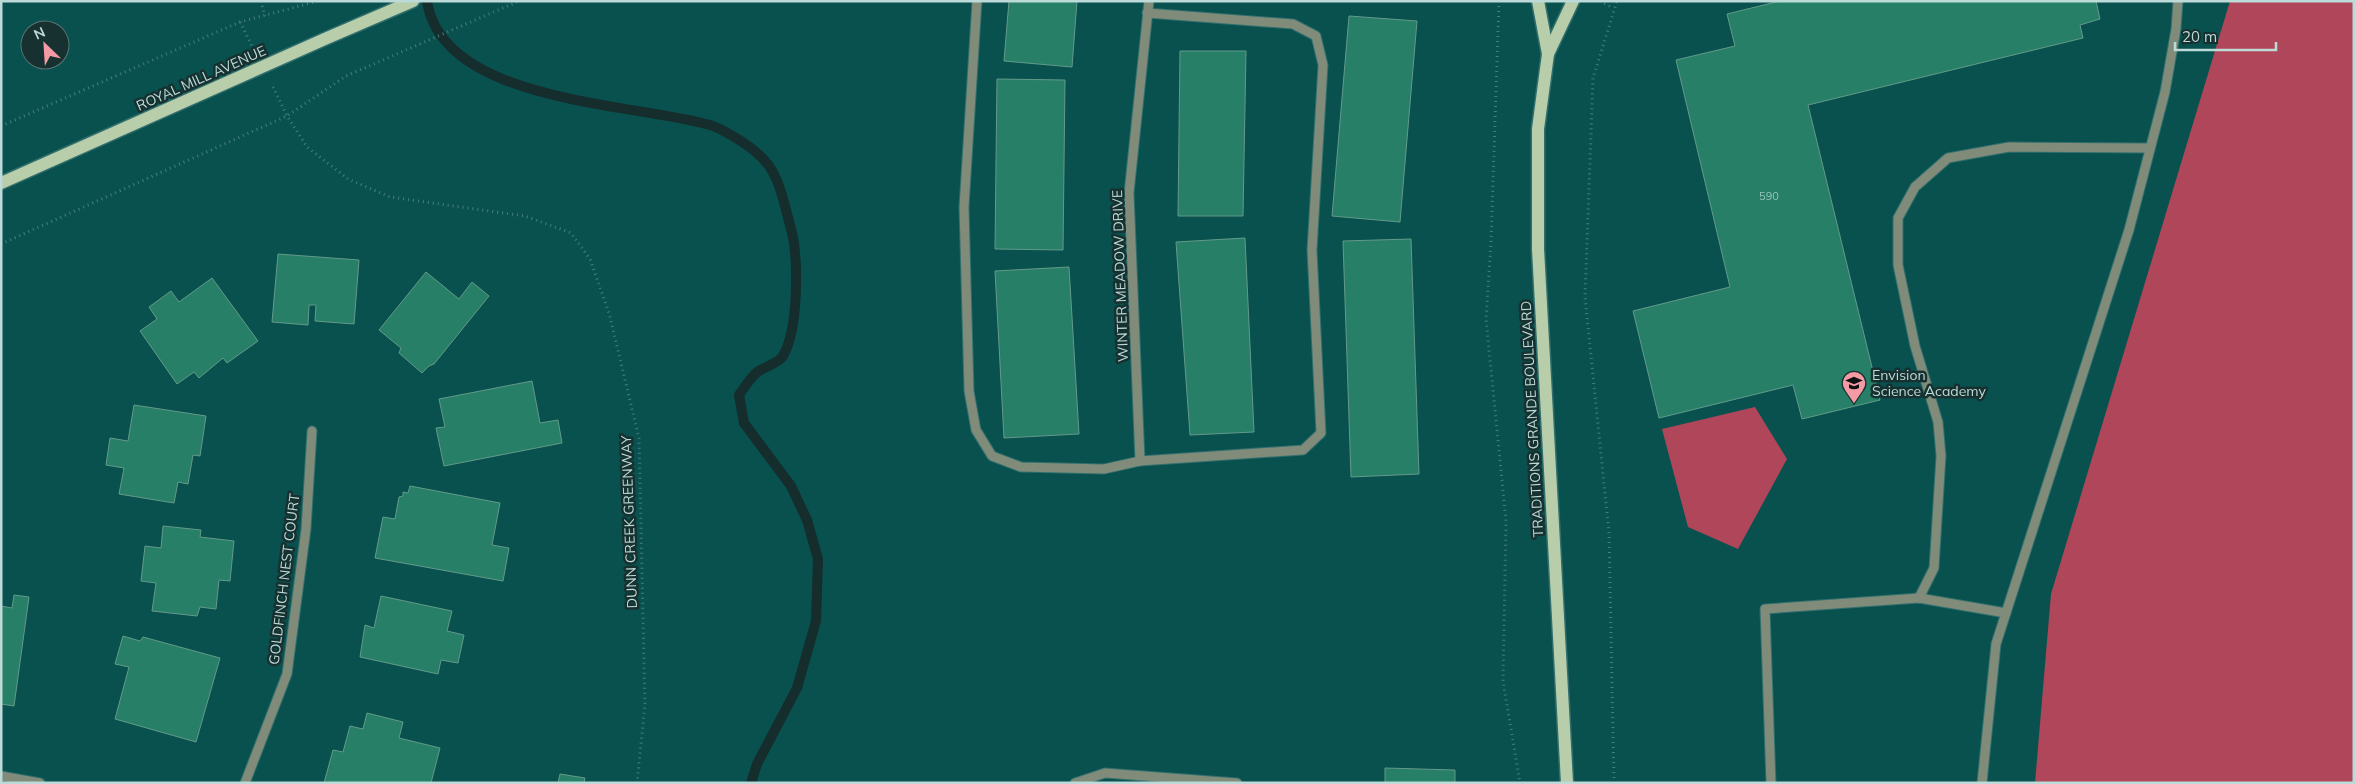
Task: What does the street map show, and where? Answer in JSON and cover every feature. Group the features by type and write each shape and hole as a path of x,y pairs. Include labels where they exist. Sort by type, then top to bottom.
{"main road":[{"name":"ROYAL MILL AVENUE","path":"1,183 413,1"},
{"name":"TRADITIONS GRANDE BOULEVARD","path":"1538,1 1548,54 1538,130 1538,249 1567,783"},
{"name":"TRADITIONS GRANDE BOULEVARD","path":"1548,54 1574,1"}],"street":[{"path":"977,1 964,207 969,391 976,430 992,456 1021,467 1104,469 1140,461 1303,450 1322,433 1312,250 1323,65 1316,36 1293,24 1147,13"},
{"name":"WINTER MEADOW DRIVE","path":"1140,461 1129,193 1149,1"},
{"path":"1982,783 1996,644 2129,230 2166,83 2176,29 2178,1"},
{"path":"1919,598 1934,568 1941,456 1938,422 1915,346 1898,265 1898,218 1915,186 1948,158 2009,147 2149,148"},
{"name":"GOLDFINCH NEST COURT","path":"246,783 287,674 306,529 312,432"},
{"path":"1770,783 1765,609 1919,598 2006,612"},
{"path":"1075,783 1105,773 1237,783"},
{"path":"1,776 40,783"}],"path":[{"path":"261,1 265,16"},
{"path":"1,126 240,22 313,4 318,1"},
{"path":"1,244 288,116 346,76 519,1"},
{"path":"1499,1 1491,243 1486,319 1506,522 1503,680 1520,783"},
{"path":"1600,1 1613,8"},
{"path":"1614,783 1609,533 1585,297 1593,78 1613,8 1617,1"},
{"path":"240,22 248,38"},
{"name":"DUNN CREEK GREENWAY","path":"279,99 307,147 348,179 390,197 525,216 571,233 590,259 609,313 639,438 645,705 637,783"}],"shaded area":[{"path":"2230,1 2354,1 2354,783 2035,783 2051,594"},
{"path":"1755,407 1787,459 1738,549 1688,527 1662,429"}],"building":[{"path":"1009,1 1077,1 1072,67 1004,61"},
{"name":"Envision Science Academy","path":"1780,1 2096,1 2100,19 2080,25 2083,38 1808,105 1880,400 1802,419 1793,385 1659,418 1633,311 1730,287 1676,60 1735,46 1727,14"},
{"path":"1349,16 1417,21 1400,222 1332,216"},
{"path":"1180,51 1246,51 1243,216 1178,216"},
{"path":"997,79 1065,80 1063,250 995,249"},
{"path":"1245,238 1254,432 1190,435 1176,242"},
{"path":"1411,239 1419,474 1351,477 1343,241"},
{"path":"278,254 359,260 354,324 315,321 316,305 309,305 308,325 272,322"},
{"path":"1069,267 1079,434 1004,438 995,271"},
{"path":"426,272 459,299 472,282 489,296 434,364 422,373 399,353 401,348 379,330"},
{"path":"212,278 258,341 227,363 223,358 199,378 194,372 177,384 140,331 157,319 149,307 171,291 179,302"},
{"path":"532,381 540,423 558,420 562,443 444,466 436,428 445,427 439,399"},
{"path":"134,405 206,416 200,456 193,455 188,484 178,482 174,503 119,494 124,468 106,465 110,438 128,441"},
{"path":"410,486 500,503 492,545 509,548 503,581 375,558 383,517 395,519 399,497 403,496 403,492 408,493"},
{"path":"163,526 201,530 200,537 234,541 230,581 219,580 216,609 200,607 197,616 152,611 156,583 141,581 145,546 161,548"},
{"path":"14,595 29,597 14,706 1,704 1,606 12,608"},
{"path":"381,596 452,611 447,631 464,635 458,663 441,660 438,674 360,657 365,625 374,628"},
{"path":"123,636 140,641 143,637 220,658 196,742 115,719 129,667 115,664"},
{"path":"367,713 403,722 399,738 440,748 431,783 324,783 333,750 343,752 350,726 363,729"},
{"path":"1385,768 1455,770 1455,783 1385,783"},
{"path":"560,774 585,778 584,783 558,783"}],"waterway":[{"path":"427,1 440,35 467,60 503,79 546,93 710,125 735,137 754,150 765,161 776,177 790,225 795,254 796,291 792,328 788,344 781,359 755,374 739,395 744,423 791,486 807,520 818,559 816,621 797,688 757,764 751,783"}],"place":[{"name":"Envision Science Academy","path":"1854,404"}]}
